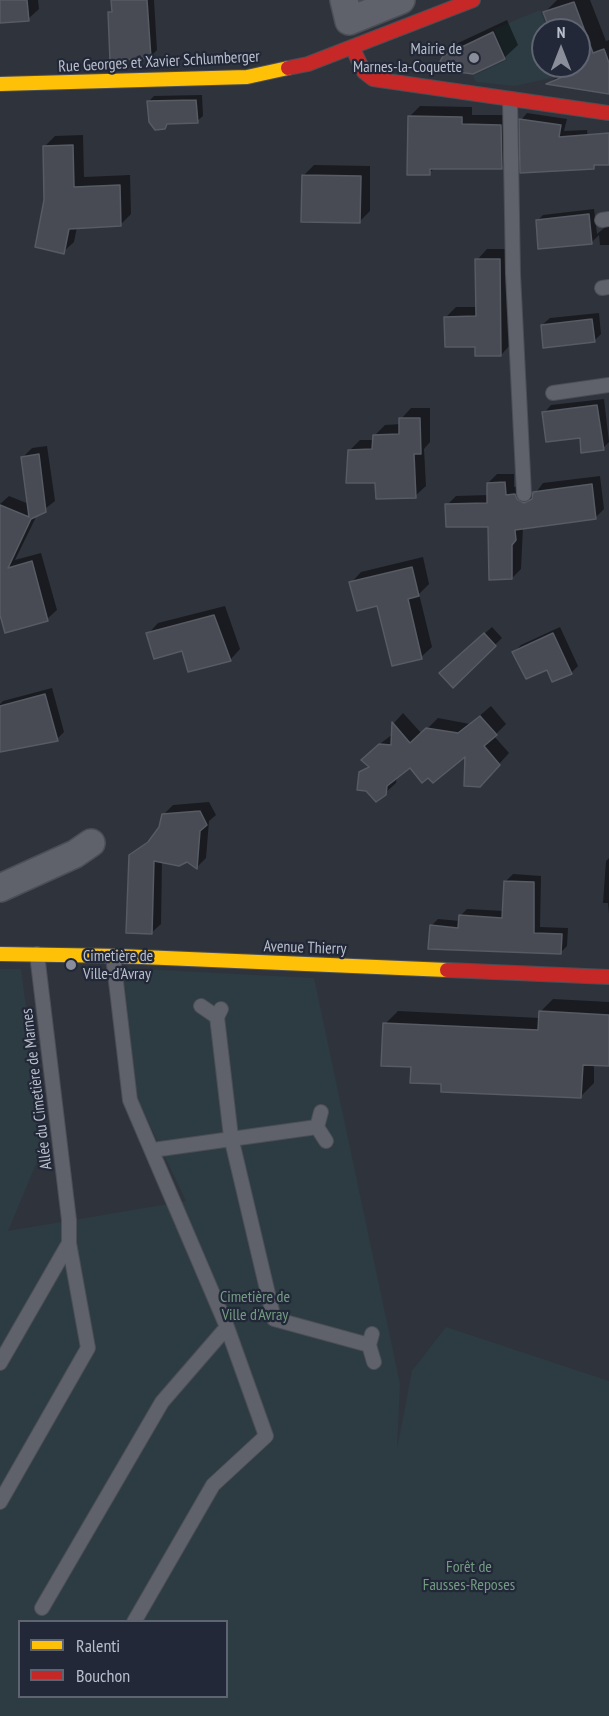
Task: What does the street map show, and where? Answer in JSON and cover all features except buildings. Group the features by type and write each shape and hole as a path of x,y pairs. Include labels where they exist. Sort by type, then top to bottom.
{"street":[{"path":"347,11 401,0"},
{"name":"Rue Georges et Xavier Schlumberger","path":"0,84 248,77 308,64 352,49 473,0"},
{"path":"352,49 364,72 374,79 609,113"},
{"path":"0,888 75,854 91,843"},
{"name":"Avenue Thierry","path":"0,954 113,956 609,977"}],"lane":[{"path":"510,99 513,274 524,494"},
{"path":"553,393 609,385"},
{"name":"Allée du Cimetière de Marnes","path":"0,1502 88,1348 69,1243 69,1220 37,954"},
{"path":"113,956 130,1100 227,1327 266,1436 213,1485 135,1620"},
{"path":"201,1006 219,1013 231,1137 274,1319 370,1340 374,1362"},
{"path":"321,1112 317,1127 326,1141"},
{"path":"153,1150 231,1137 317,1127"},
{"path":"0,1363 69,1243"},
{"path":"42,1608 162,1402 227,1327"}],"green space":[{"path":"540,10 543,18 531,18 531,78 551,78 515,86 476,82 473,76 507,60 494,29"},
{"path":"123,968 314,978 400,1384 397,1449 412,1371 446,1327 609,1381 609,1716 0,1716 0,969 21,969 44,1145 8,1231 186,1201 137,1098"}],"traffic: slow":[{"path":"0,84 247,77 288,68"},
{"path":"0,954 118,956 447,970"}],"traffic: jam":[{"path":"288,68 308,64 473,0"},
{"path":"353,49 364,72 373,79 609,113"},
{"path":"447,970 609,977"}],"place":[{"name":"Mairie de Marnes-la-Coquette","path":"474,58"},
{"name":"Cimetière de Ville-d'Avray","path":"71,965"}],"park label":[{"name":"Cimetière de Ville d'Avray","path":"255,1306"},
{"name":"Forêt de Fausses-Reposes","path":"469,1576"}]}
